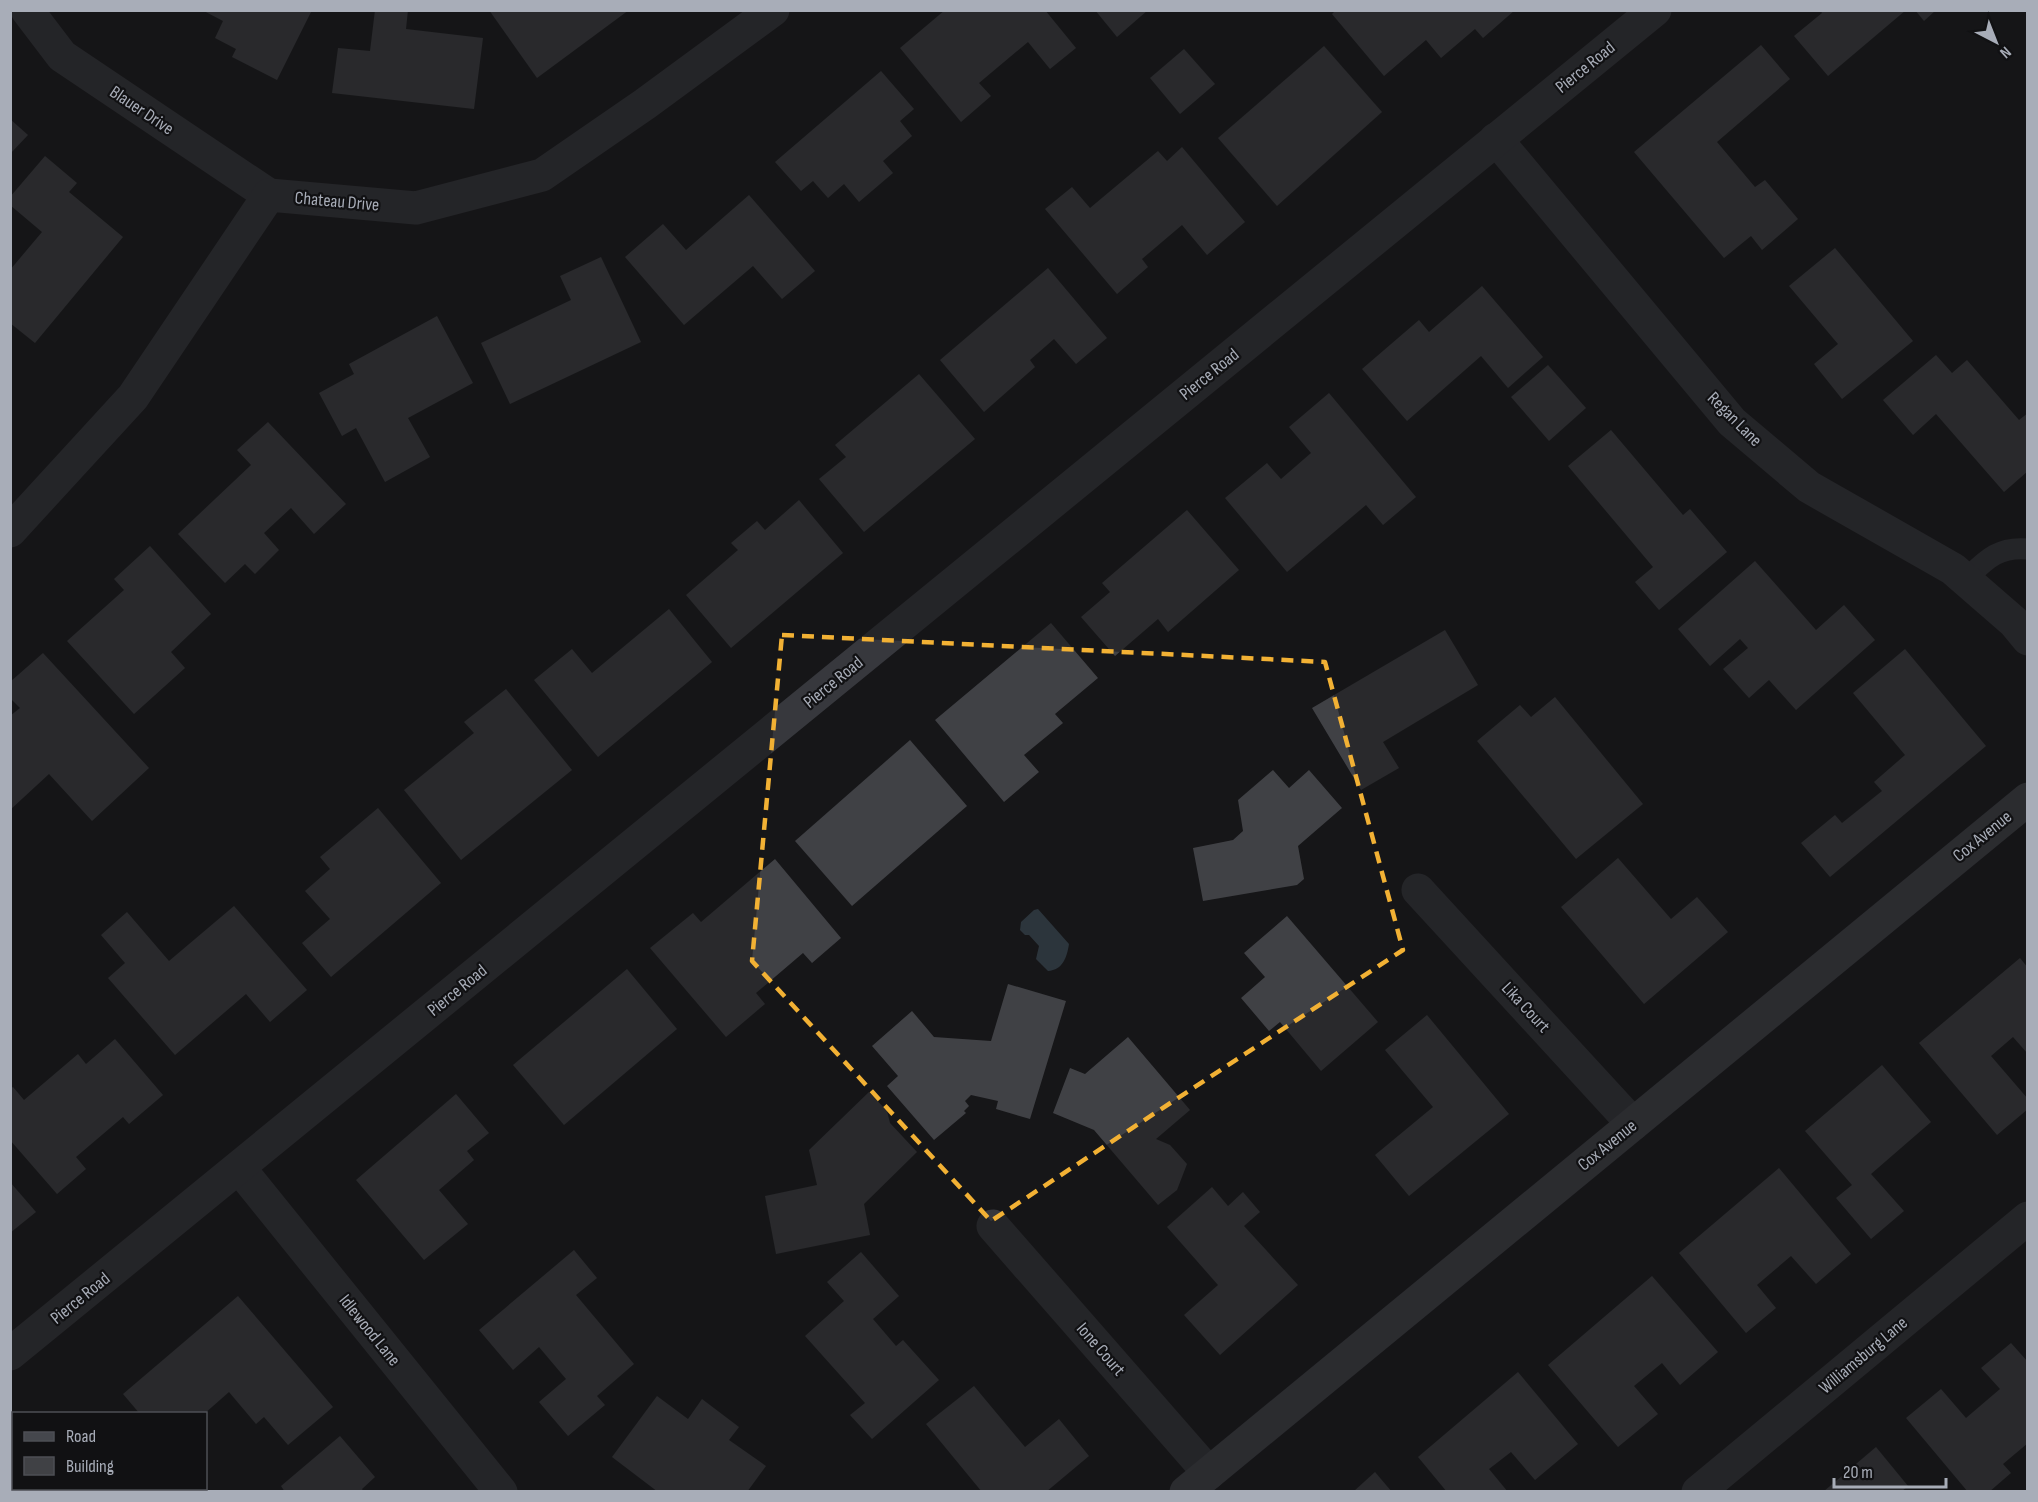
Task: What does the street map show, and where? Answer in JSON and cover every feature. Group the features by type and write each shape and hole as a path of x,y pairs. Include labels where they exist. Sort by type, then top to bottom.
{"main road":[{"name":"Cox Avenue","path":"1198,1482 2028,799"}],"street":[{"name":"Blauer Drive","path":"27,10 62,56 269,195"},
{"name":"Chateau Drive","path":"10,531 133,397 269,195 416,208 542,175 645,104 773,10"},
{"name":"Pierce Road","path":"10,1354 1655,10"},
{"name":"Regan Lane","path":"1496,140 1732,422 1809,487 1953,569 2014,622 2028,639"},
{"name":"Lika Court","path":"1418,890 1633,1124"},
{"name":"Idlewood Lane","path":"240,1168 501,1491"},
{"name":"Williamsburg Lane","path":"1698,1491 2028,1218"},
{"name":"Ione Court","path":"993,1226 1198,1482"}],"lane":[{"path":"1965,580 1992,554 2019,548 2028,549"}],"highlighted area":[{"path":"782,635 1325,662 1403,950 991,1221 752,961"}],"shaded area":[{"path":"1038,909 1069,944 1063,962 1053,970 1048,971 1036,959 1039,946 1029,935 1025,935 1020,930 1021,922"}],"building":[{"path":"202,10 312,10 277,80 232,57 236,49 215,38 223,21"},
{"path":"375,10 408,10 406,29 483,38 474,109 332,93 338,48 370,51"},
{"path":"489,10 629,10 537,78"},
{"path":"945,10 1045,10 1076,48 1050,69 1028,42 979,83 991,96 961,122 900,48"},
{"path":"1095,10 1148,10 1117,37"},
{"path":"1336,10 1515,10 1483,38 1475,29 1441,58 1426,40 1384,76 1332,14"},
{"path":"1820,10 1906,10 1828,76 1794,36 1822,13"},
{"path":"1915,10 1936,10 1924,21"},
{"path":"1761,45 1790,79 1717,142 1755,187 1765,180 1798,219 1762,250 1751,236 1724,258 1634,152"},
{"path":"1324,46 1382,112 1277,206 1218,138"},
{"path":"1184,49 1215,84 1180,114 1150,78"},
{"path":"881,71 914,109 900,121 912,136 883,161 893,173 859,202 844,184 828,198 813,181 801,191 775,162"},
{"path":"10,119 28,135 10,154"},
{"path":"1182,147 1245,222 1207,255 1182,225 1142,259 1148,267 1117,294 1045,209 1072,187 1090,208 1158,151 1167,161"},
{"path":"45,156 77,183 69,192 123,237 35,343 10,323 10,270 42,232 10,205 10,197"},
{"path":"749,195 815,271 782,299 753,266 684,325 625,257 663,224 686,250"},
{"path":"1835,248 1913,341 1842,399 1814,364 1838,344 1789,286"},
{"path":"601,257 641,342 510,404 481,343 571,300 560,276"},
{"path":"1048,268 1107,338 1076,364 1054,339 1030,360 1035,367 984,412 940,360"},
{"path":"1482,286 1543,357 1508,388 1481,356 1407,421 1362,369 1419,320 1429,332"},
{"path":"437,316 473,383 408,418 430,457 385,482 356,428 342,436 319,393 354,374 349,364"},
{"path":"1936,355 1952,373 1967,360 2019,420 2028,413 2028,471 2004,492 1936,414 1913,435 1883,400"},
{"path":"1548,365 1586,408 1549,441 1511,397"},
{"path":"919,374 975,439 864,532 819,479 846,457 835,445"},
{"path":"1329,393 1416,497 1383,525 1366,505 1287,572 1225,498 1267,463 1281,479 1311,453 1289,427"},
{"path":"268,422 346,504 314,534 291,508 264,533 279,550 255,574 245,564 225,583 178,534 251,465 237,450"},
{"path":"1611,430 1683,515 1690,509 1727,552 1659,610 1635,582 1653,567 1568,466"},
{"path":"799,500 843,553 731,648 686,595 738,550 731,543 757,521 765,530"},
{"path":"1187,510 1239,570 1168,632 1158,619 1115,656 1081,617 1110,592 1102,583"},
{"path":"150,546 211,614 171,652 185,668 134,714 67,641 124,590 114,579"},
{"path":"1755,561 1816,630 1844,605 1875,640 1796,710 1769,680 1749,698 1723,669 1748,648 1740,639 1710,666 1678,629"},
{"path":"669,609 712,662 598,757 534,680 572,649 592,673"},
{"path":"1051,623 1098,678 1055,714 1063,723 1024,755 1039,772 1004,802 935,720"},
{"path":"1445,630 1478,685 1383,742 1399,768 1361,790 1312,708"},
{"path":"1905,649 1986,746 1830,877 1801,843 1835,815 1842,823 1882,791 1874,782 1905,755 1853,693"},
{"path":"43,653 149,768 92,821 49,774 10,810 10,716 20,708 10,698 10,682"},
{"path":"506,689 572,770 461,860 404,790 474,733 464,722"},
{"path":"1555,697 1643,804 1576,859 1477,741 1520,705 1531,717"},
{"path":"910,740 967,806 852,906 795,841"},
{"path":"1273,770 1289,788 1309,770 1342,808 1298,846 1304,879 1297,885 1203,901 1193,848 1233,840 1243,831 1238,800"},
{"path":"378,808 441,883 331,977 302,943 330,919 305,891 330,869 320,857"},
{"path":"1618,858 1671,919 1697,897 1728,932 1644,1004 1561,907"},
{"path":"775,859 841,938 812,963 803,953 756,993 765,1004 726,1037 650,948 693,913 701,922"},
{"path":"234,906 307,990 270,1022 246,994 175,1055 108,978 125,963 101,935 127,912 169,961"},
{"path":"1287,916 1378,1022 1321,1071 1280,1022 1269,1031 1241,998 1265,977 1244,953"},
{"path":"2020,958 2028,968 2028,1054 2013,1037 1991,1056 2028,1099 2028,1109 1997,1135 1919,1043"},
{"path":"627,969 677,1029 564,1125 513,1065"},
{"path":"1008,984 1066,1001 1030,1119 996,1109 998,1101 971,1095 965,1101 969,1106 964,1111 966,1113 934,1140 887,1086 898,1076 872,1046 912,1011 934,1037 991,1041"},
{"path":"1427,1015 1509,1114 1409,1196 1375,1155 1433,1107 1385,1050"},
{"path":"1128,1037 1190,1110 1156,1139 1170,1145 1187,1164 1177,1190 1158,1205 1094,1130 1053,1113 1070,1068 1085,1074"},
{"path":"115,1039 163,1095 129,1124 123,1117 76,1157 86,1169 57,1194 10,1140 10,1089 13,1087 24,1100 78,1054 86,1064"},
{"path":"1882,1065 1931,1122 1871,1174 1904,1211 1871,1239 1836,1198 1852,1185 1805,1131"},
{"path":"869,1092 887,1111 890,1123 917,1152 864,1204 870,1235 776,1254 765,1196 817,1185 809,1150"},
{"path":"456,1094 489,1133 467,1151 474,1160 439,1190 468,1224 424,1260 356,1180"},
{"path":"1779,1168 1851,1254 1816,1284 1791,1256 1757,1285 1776,1308 1746,1333 1679,1253"},
{"path":"10,1182 36,1212 10,1233"},
{"path":"1212,1187 1228,1206 1243,1192 1260,1212 1244,1226 1298,1285 1220,1355 1184,1315 1218,1285 1167,1227"},
{"path":"574,1250 597,1278 576,1295 634,1364 597,1396 605,1405 568,1436 539,1402 566,1379 539,1347 513,1370 479,1330"},
{"path":"861,1252 899,1296 873,1319 896,1346 903,1340 939,1380 872,1439 850,1415 865,1403 805,1336 844,1301 827,1282"},
{"path":"1652,1276 1718,1352 1680,1385 1662,1363 1634,1386 1658,1414 1618,1447 1548,1365"},
{"path":"238,1296 333,1407 288,1445 264,1417 256,1424 229,1392 206,1412 138,1412 123,1394"},
{"path":"2011,1343 2028,1362 2028,1443 2003,1464 2011,1473 1989,1492 1968,1492 1906,1418 1941,1389 1966,1418 2000,1389 1981,1368"},
{"path":"1518,1372 1578,1444 1535,1480 1511,1452 1489,1469 1508,1492 1447,1492 1418,1457"},
{"path":"974,1386 1025,1447 1059,1419 1089,1456 1046,1492 982,1492 926,1424"},
{"path":"657,1396 688,1419 702,1399 739,1427 729,1440 766,1466 747,1492 658,1492 612,1457"},
{"path":"340,1436 375,1477 362,1489 364,1492 285,1492 281,1486"},
{"path":"1876,1447 1908,1486 1901,1492 1823,1492"},
{"path":"1375,1472 1392,1492 1353,1492"},
{"path":"17,1490 90,1490 89,1492 15,1492"}]}
